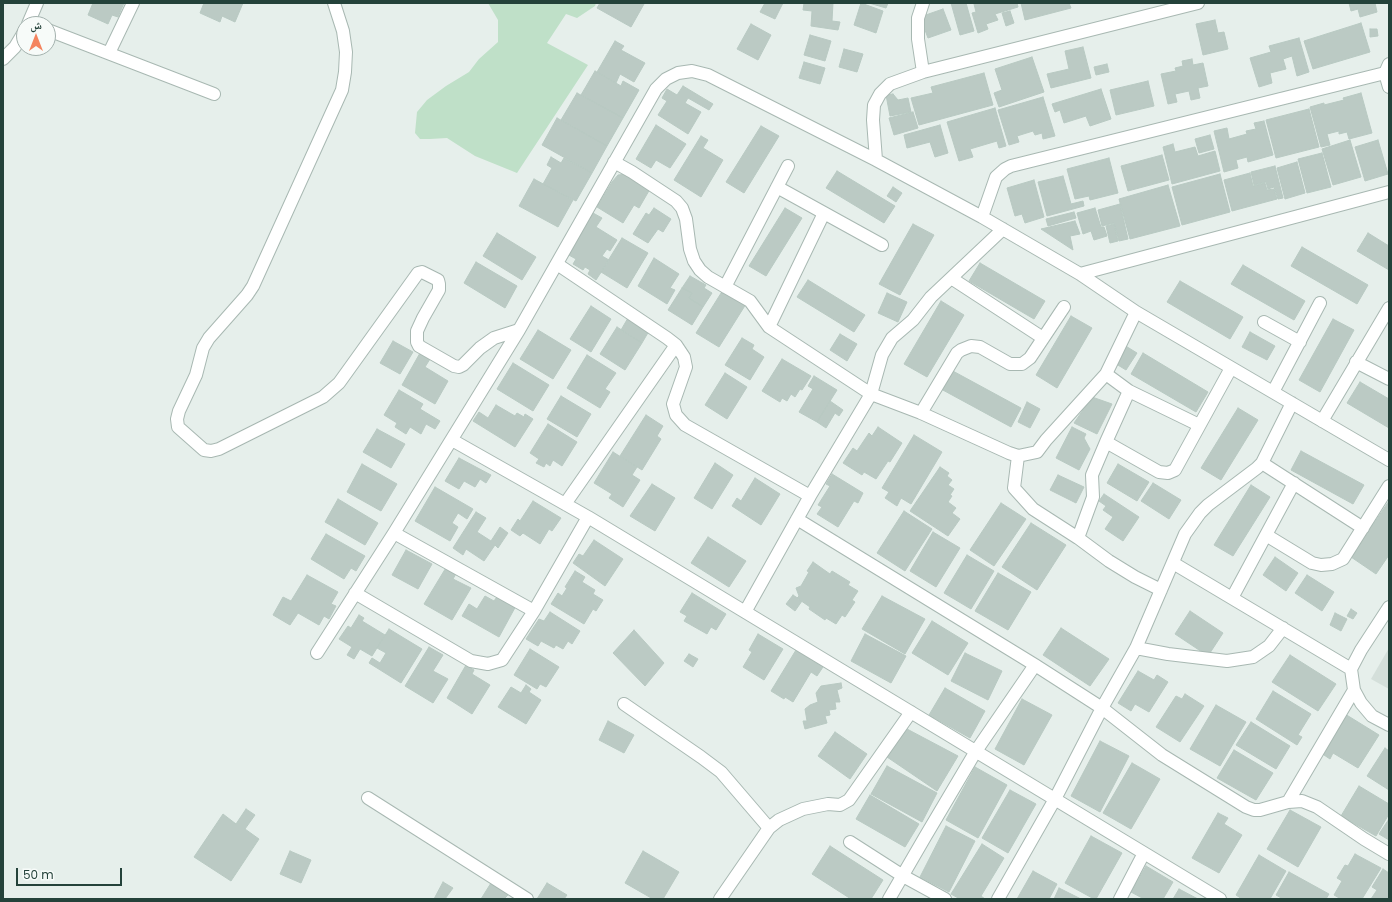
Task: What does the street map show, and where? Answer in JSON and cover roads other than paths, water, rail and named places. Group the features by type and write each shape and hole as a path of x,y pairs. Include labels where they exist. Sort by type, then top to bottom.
{"street":[{"path":"32,16 37,3"},
{"path":"109,53 133,3"},
{"path":"334,3 343,31 346,52 342,90 253,286 209,338 203,348 196,375 179,411 177,419 178,427 204,450 219,449 323,397 339,383 418,273 422,272 438,280 439,290 417,331 417,342 420,346 454,366 459,367 462,365 480,348 494,338 519,330"},
{"path":"923,3 918,18 918,39 923,72"},
{"path":"876,160 873,120 874,105 880,94 890,84 923,72 1198,3"},
{"path":"56,33 214,94"},
{"path":"3,60 16,45"},
{"path":"982,217 996,178 1000,173 1011,166 1387,68 1389,87"},
{"path":"317,653 394,533 519,330 656,89 666,79 678,73 692,71 708,75 876,160 982,217 1080,274 1136,312 1389,460"},
{"path":"614,162 676,201 682,208 686,219 690,249 694,261 700,270 708,277 750,302 769,327 871,394 921,413 1018,456 1037,452 1046,440 1106,374 1136,312"},
{"path":"725,287 788,166"},
{"path":"777,187 882,245"},
{"path":"1080,274 1389,192"},
{"path":"769,327 824,213"},
{"path":"745,612 810,496 871,394 882,355 892,338 913,320 931,297 1003,229"},
{"path":"556,264 676,345 684,357 686,367 673,404 676,415 685,425 810,496"},
{"path":"951,278 1043,338"},
{"path":"1273,392 1320,303"},
{"path":"921,413 957,353 961,350 970,346 980,347 1010,364 1018,365 1030,358 1064,307"},
{"path":"1322,421 1389,308"},
{"path":"1264,322 1300,342"},
{"path":"564,504 676,345"},
{"path":"1356,362 1389,379"},
{"path":"1106,442 1159,472 1168,473 1175,470 1230,368"},
{"path":"1106,374 1129,391 1199,425"},
{"path":"1078,538 1094,497 1092,475 1129,391"},
{"path":"998,899 1055,799 1102,708 1136,648 1185,534 1208,504 1257,468 1262,462 1292,403"},
{"path":"452,440 564,504 588,516 658,560 679,571 1218,898"},
{"path":"1018,456 1014,488 1033,510 1078,538 1109,561 1135,577 1161,590"},
{"path":"1262,462 1363,528"},
{"path":"1232,598 1294,483"},
{"path":"1266,535 1312,563 1321,565 1332,564 1343,560 1389,486"},
{"path":"355,593 471,661 488,664 502,660 534,611 588,516"},
{"path":"797,519 1035,665 1102,708 1162,755 1246,807 1254,810 1260,810 1288,802 1302,801 1317,807 1389,854"},
{"path":"394,533 534,611"},
{"path":"1173,563 1351,669"},
{"path":"1389,607 1361,650 1351,669 1354,690 1361,703 1372,716 1389,725"},
{"path":"1136,648 1168,654 1227,661 1253,657 1269,646 1282,628"},
{"path":"890,899 976,751 1035,665"},
{"path":"1288,802 1354,690"},
{"path":"624,704 721,772 769,828"},
{"path":"720,899 769,828 779,820 803,809 828,804 840,805 849,800 911,712"},
{"path":"368,798 527,899"},
{"path":"850,842 903,876 945,899"},
{"path":"1120,899 1144,853"}]}
